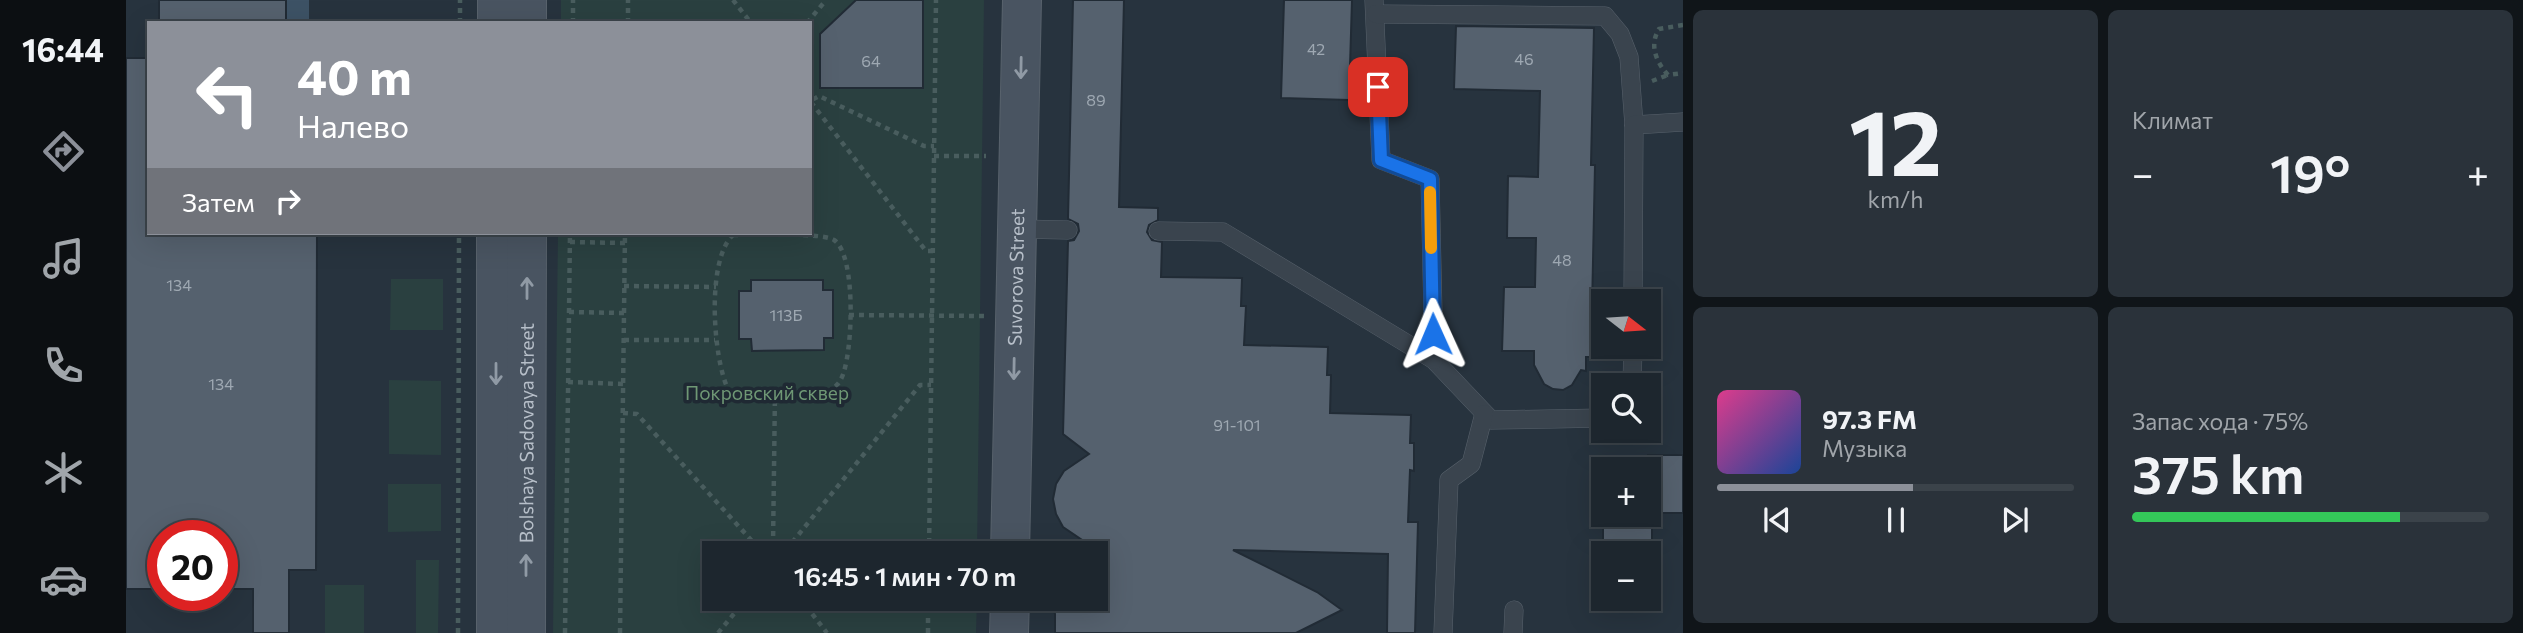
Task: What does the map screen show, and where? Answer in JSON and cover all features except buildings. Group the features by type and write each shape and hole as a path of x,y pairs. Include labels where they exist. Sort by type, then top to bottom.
{"main road":[{"path":"497,0 497,21"},
{"path":"527,0 527,21"},
{"name":"Suvorova Street","path":"1010,541 1023,0"},
{"name":"Bolshaya Sadovaya Street","path":"496,235 496,633"},
{"name":"Bolshaya Sadovaya Street","path":"526,633 527,235"},
{"path":"1009,633 1010,611"}],"lane":[{"path":"1434,359 1430,179 1381,160 1375,7 1605,16 1620,34 1629,57 1634,125 1633,289"},
{"path":"1634,125 1683,122"},
{"path":"1018,229 1068,230"},
{"path":"1158,231 1223,232 1434,359 1491,420 1591,418"},
{"path":"1443,633 1449,480 1471,464 1484,414"},
{"path":"1513,633 1514,610"}],"path":[{"path":"460,0 460,21"},
{"path":"573,0 573,21"},
{"path":"628,0 628,21"},
{"path":"733,0 749,21"},
{"path":"809,21 826,0"},
{"path":"929,541 936,0"},
{"path":"1683,25 1659,29 1653,45 1659,66 1668,75 1683,74"},
{"path":"812,100 819,96 924,146 934,146"},
{"path":"812,104 926,251 933,251"},
{"path":"934,156 986,156"},
{"path":"458,633 459,235"},
{"path":"565,633 570,235"},
{"path":"620,633 625,235"},
{"path":"754,235 732,236 723,250 716,287 715,341 723,378 729,391 825,393 838,384 849,354 850,275 842,246 827,236 801,235"},
{"path":"570,242 625,243"},
{"path":"624,286 716,287"},
{"path":"569,312 624,313"},
{"path":"849,315 1015,317"},
{"path":"624,340 715,341"},
{"path":"568,382 623,384"},
{"path":"796,541 920,385 931,385"},
{"path":"773,541 775,392"},
{"path":"623,413 637,414 750,541"},
{"path":"718,633 736,611"},
{"path":"810,611 827,633"},
{"path":"928,611 928,633"}],"green space":[{"name":"Покровский сквер","path":"561,0 984,0 977,541 702,541 702,611 977,611 976,633 553,633 558,235 812,235 812,21 561,21"},
{"path":"391,279 443,279 443,330 390,330"},
{"path":"389,380 441,381 441,455 389,454"},
{"path":"388,484 441,484 441,531 388,532"},
{"path":"416,560 439,560 438,633 416,633"},
{"path":"325,585 364,585 364,633 325,633"}],"water":[{"path":"287,0 309,0 309,21 287,21"}],"slow traffic":[{"path":"1430,192 1431,248"}],"route":[{"path":"1378,87 1381,160 1430,179 1433,334"}]}
